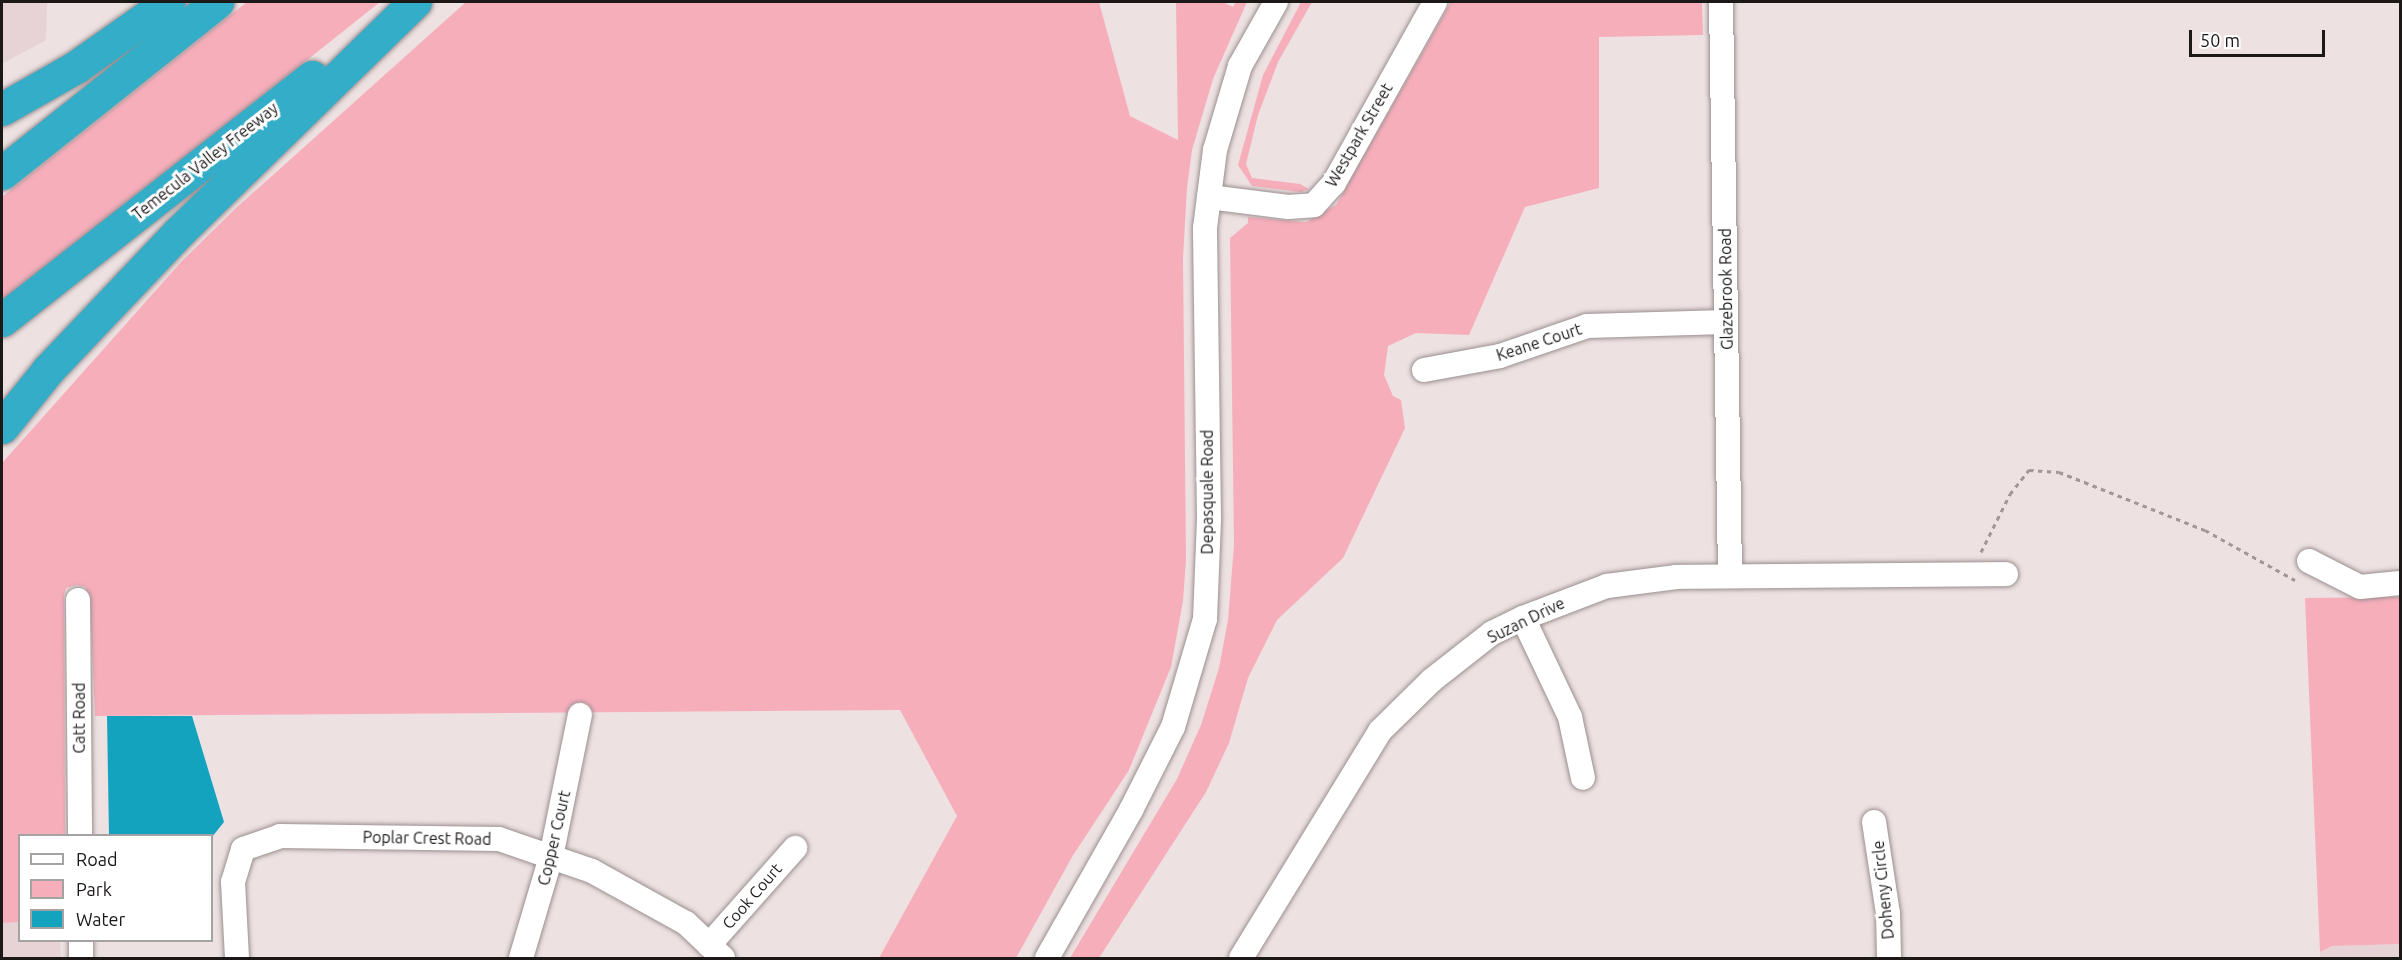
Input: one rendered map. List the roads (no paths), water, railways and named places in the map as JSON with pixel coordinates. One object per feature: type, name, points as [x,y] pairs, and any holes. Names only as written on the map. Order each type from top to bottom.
[{"type":"highway","points":[[2,109],[76,67],[168,2]]},
{"type":"highway","points":[[2,173],[217,2]]},
{"type":"highway","name":"Temecula Valley Freeway","points":[[2,320],[408,2]]},
{"type":"highway","points":[[2,427],[48,370],[178,233],[415,2]]},
{"type":"street","name":"Depasquale Road","points":[[1047,958],[1131,810],[1173,727],[1205,619],[1209,518],[1204,237],[1215,150],[1240,66],[1276,2]]},
{"type":"street","name":"Westpark Street","points":[[1209,197],[1288,207],[1314,205],[1334,183],[1436,2]]},
{"type":"street","name":"Glazebrook Road","points":[[1721,2],[1730,576]]},
{"type":"street","name":"Keane Court","points":[[1424,370],[1500,356],[1587,326],[1726,322]]},
{"type":"street","points":[[2302,571],[2360,587],[2400,583]]},
{"type":"street","name":"Suzan Drive","points":[[1247,956],[1380,731],[1432,680],[1492,633],[1523,618],[1607,586],[1676,577],[2006,574]]},
{"type":"street","name":"Catt Road","points":[[78,600],[80,834]]},
{"type":"street","points":[[1523,618],[1570,717],[1583,778]]},
{"type":"street","name":"Copper Court","points":[[521,958],[551,857],[579,715]]},
{"type":"street","name":"Doheny Circle","points":[[1874,822],[1888,913],[1889,958]]},
{"type":"street","name":"Poplar Crest Road","points":[[237,958],[233,882],[243,849],[280,836],[499,839],[592,870],[686,923],[716,952]]},
{"type":"street","name":"Cook Court","points":[[716,952],[795,848]]},
{"type":"street","points":[[81,942],[81,958]]},
{"type":"water","points":[[107,716],[192,716],[224,822],[213,836],[109,834]]}]
